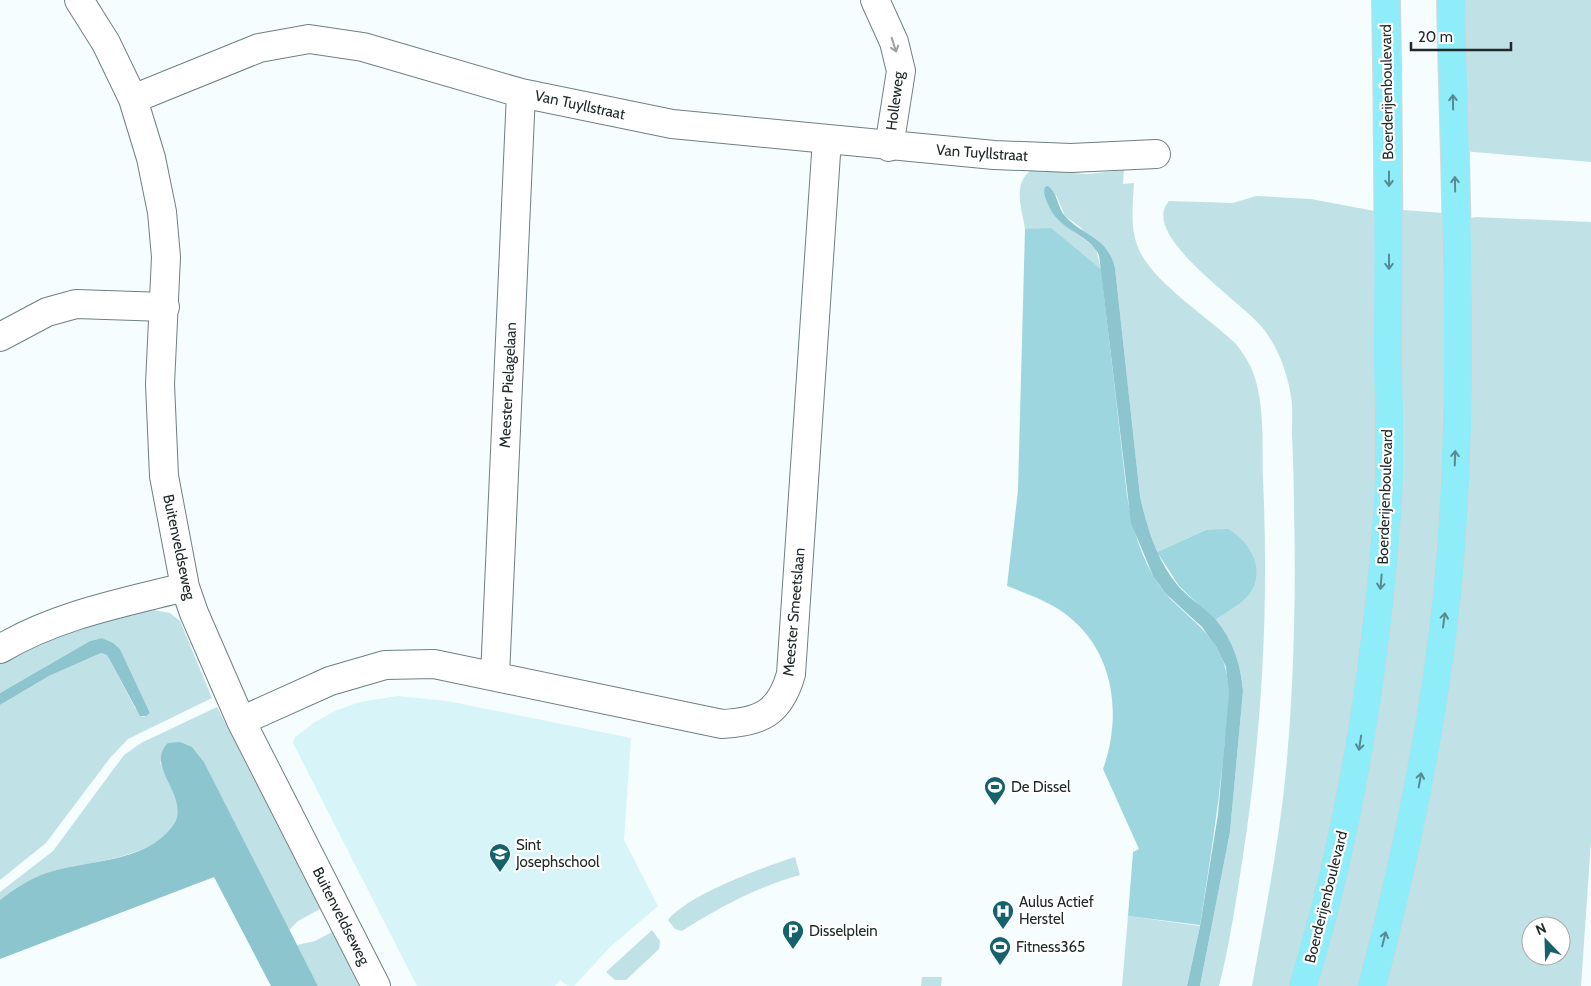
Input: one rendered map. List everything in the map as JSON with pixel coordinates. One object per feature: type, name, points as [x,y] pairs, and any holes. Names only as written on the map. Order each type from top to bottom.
[{"type":"main road","name":"Boerderijenboulevard","points":[[1303,986],[1335,867],[1355,775],[1370,683],[1380,597],[1388,496],[1389,213],[1386,0]]},
{"type":"main road","points":[[1372,986],[1396,892],[1417,795],[1446,604],[1454,509],[1457,410],[1456,218],[1451,0]]},
{"type":"street","points":[[79,0],[106,42],[133,99]]},
{"type":"street","name":"Holleweg","points":[[875,0],[894,42],[900,71],[888,147]]},
{"type":"street","name":"Van Tuyllstraat","points":[[133,99],[259,48],[309,39],[363,47],[521,93],[672,124],[888,147],[994,155],[1071,158],[1156,154]]},
{"type":"street","name":"Meester Pielagelaan","points":[[495,676],[521,93]]},
{"type":"street","name":"Buitenveldseweg","points":[[133,99],[151,158],[162,212],[166,257],[160,384],[164,476],[185,587],[194,613],[241,721],[376,986]]},
{"type":"street","name":"Meester Smeetslaan","points":[[241,721],[330,681],[385,665],[434,664],[722,724],[763,717],[783,697],[791,674],[827,139]]},
{"type":"street","points":[[0,337],[47,312],[76,304],[165,308]]},
{"type":"street","points":[[0,649],[46,625],[92,610],[185,587]]},
{"type":"shaded area","points":[[1459,0],[1591,0],[1591,162],[1463,151]]},
{"type":"shaded area","points":[[1031,170],[1087,174],[1124,170],[1123,184],[1134,183],[1133,230],[1137,245],[1144,258],[1166,285],[1235,343],[1250,366],[1258,387],[1262,427],[1265,527],[1264,622],[1259,716],[1250,809],[1232,922],[1219,986],[1200,986],[1230,832],[1243,691],[1240,672],[1234,654],[1215,620],[1245,599],[1206,530],[1157,552],[1147,525],[1140,496],[1115,268],[1080,227],[1065,216],[1056,195],[1048,205],[1065,225],[1096,249],[1101,269],[1051,229],[1025,229],[1020,190],[1025,176]]},
{"type":"shaded area","points":[[1048,186],[1054,192],[1065,216],[1101,243],[1111,257],[1115,268],[1140,496],[1154,544],[1171,577],[1179,587],[1212,616],[1222,628],[1235,654],[1240,672],[1243,691],[1230,832],[1200,986],[1187,986],[1200,926],[1218,814],[1229,694],[1226,667],[1217,648],[1202,627],[1165,593],[1153,576],[1131,523],[1099,255],[1088,242],[1058,220],[1052,212],[1044,195],[1045,187]]},
{"type":"shaded area","points":[[1256,196],[1311,199],[1380,212],[1378,523],[1344,783],[1293,986],[1252,986],[1280,824],[1291,705],[1295,575],[1291,396],[1282,362],[1265,331],[1255,319],[1181,251],[1168,232],[1163,216],[1169,201],[1233,203]]},
{"type":"shaded area","points":[[1403,210],[1444,213],[1448,217],[1444,508],[1425,698],[1362,986],[1312,986],[1363,777],[1398,214],[1402,213]]},
{"type":"shaded area","points":[[1476,217],[1591,222],[1591,841],[1581,986],[1380,986],[1425,797],[1465,219]]},
{"type":"shaded area","points":[[1051,228],[1101,269],[1127,495],[1132,520],[1145,559],[1150,571],[1165,593],[1212,640],[1222,659],[1227,677],[1229,702],[1222,774],[1200,925],[1128,916],[1133,852],[1139,849],[1103,769],[1109,749],[1113,707],[1105,667],[1096,648],[1084,631],[1068,616],[1047,602],[1007,586],[1018,490],[1025,229]]},
{"type":"shaded area","points":[[1228,529],[1237,535],[1251,551],[1257,571],[1256,581],[1252,591],[1244,600],[1215,620],[1179,586],[1157,552],[1206,530]]},
{"type":"shaded area","points":[[154,610],[170,613],[180,621],[212,698],[128,739],[110,758],[46,843],[0,880],[0,705],[49,676],[101,653],[107,655],[135,708],[143,717],[150,713],[120,649],[102,638],[90,641],[0,693],[0,662],[51,637],[129,614]]},
{"type":"shaded area","points":[[102,638],[120,649],[150,713],[146,716],[140,716],[107,655],[101,653],[49,676],[0,705],[0,693],[90,641]]},
{"type":"shaded area","name":"Sint Josephschool","points":[[398,696],[447,701],[631,738],[624,840],[658,906],[611,946],[574,986],[568,986],[560,980],[555,986],[417,986],[293,743],[295,737],[315,722],[337,710],[360,702]]},
{"type":"shaded area","points":[[217,707],[320,909],[298,921],[289,930],[204,762],[160,762],[174,789],[178,805],[175,823],[164,837],[147,847],[127,855],[46,873],[22,885],[0,900],[0,892],[53,851],[124,755],[141,743]]},
{"type":"shaded area","points":[[180,742],[192,747],[204,762],[318,986],[271,986],[214,877],[0,959],[0,900],[5,896],[28,881],[46,873],[114,859],[147,848],[172,827],[177,816],[177,805],[161,762],[162,752],[168,743]]},
{"type":"shaded area","points":[[795,857],[800,875],[769,885],[739,899],[682,931],[675,929],[668,920],[691,901],[708,892],[746,875]]},
{"type":"shaded area","points":[[1128,916],[1200,926],[1187,986],[1122,986]]},
{"type":"shaded area","points":[[652,930],[660,941],[659,949],[626,980],[615,980],[606,972]]},
{"type":"shaded area","points":[[332,932],[359,986],[318,986],[297,945],[315,941]]},
{"type":"shaded area","points":[[922,977],[942,977],[941,986],[921,986]]},
{"type":"place","name":"De Dissel","points":[[995,806]]},
{"type":"place","name":"Sint Josephschool","points":[[500,873]]},
{"type":"place","name":"Aulus Actief Herstel","points":[[1003,930]]},
{"type":"place","name":"Disselplein","points":[[793,950]]},
{"type":"place","name":"Fitness365","points":[[1000,966]]}]
